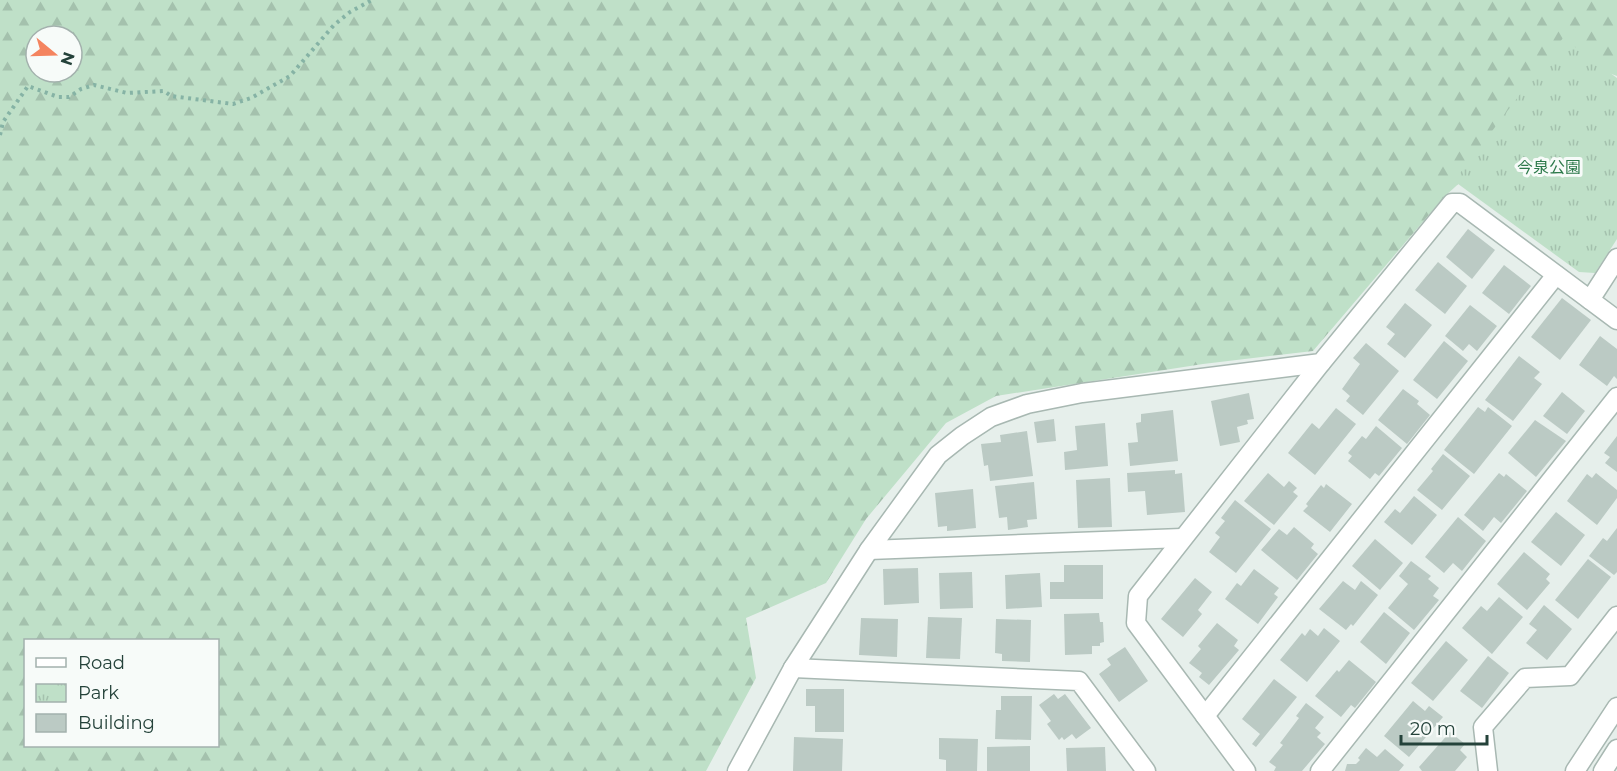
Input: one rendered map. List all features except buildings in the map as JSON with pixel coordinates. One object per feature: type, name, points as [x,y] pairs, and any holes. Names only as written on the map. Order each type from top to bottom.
[{"type":"street","points":[[1246,771],[1136,623],[1138,596],[1321,363],[1452,203],[1460,203],[1617,320]]},
{"type":"street","points":[[1590,300],[1617,258]]},
{"type":"street","points":[[1205,716],[1556,275]]},
{"type":"street","points":[[737,771],[793,668],[869,550],[938,455],[962,436],[991,417],[1027,404],[1082,393],[1321,363]]},
{"type":"street","points":[[1320,771],[1617,397]]},
{"type":"street","points":[[869,550],[1182,538]]},
{"type":"street","points":[[1488,771],[1483,727],[1525,678],[1570,676],[1617,616]]},
{"type":"street","points":[[793,668],[1079,681],[1146,771]]},
{"type":"street","points":[[1575,771],[1617,707]]},
{"type":"street","points":[[1603,771],[1617,749]]},
{"type":"path","points":[[0,135],[3,122],[28,86],[58,96],[69,97],[81,88],[94,85],[127,93],[164,91],[171,96],[233,104],[251,98],[290,76],[334,25],[350,12],[372,0]]},
{"type":"green space","points":[[0,0],[1617,0],[1617,76],[1573,60],[1498,148],[1444,197],[1313,351],[1203,364],[996,396],[946,423],[866,519],[826,583],[746,618],[756,678],[706,771],[0,771]]},
{"type":"green space","name":"今泉公園","points":[[1563,38],[1617,78],[1617,239],[1595,273],[1579,272],[1454,181]]}]
